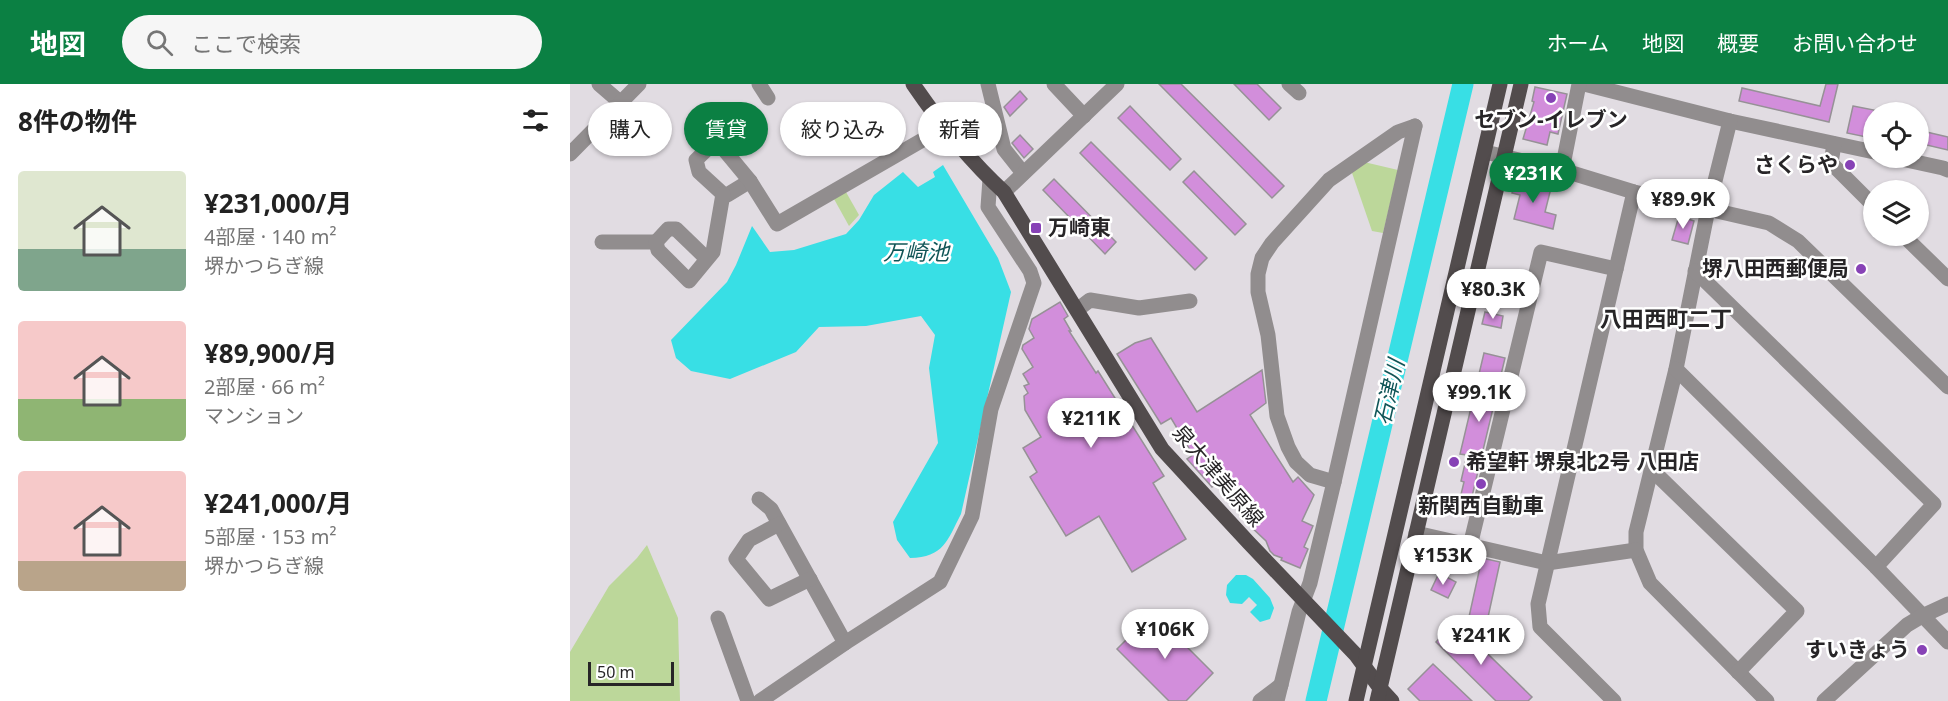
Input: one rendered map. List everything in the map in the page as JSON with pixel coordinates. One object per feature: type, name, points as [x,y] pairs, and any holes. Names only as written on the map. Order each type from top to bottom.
[{"type":"main road","name":"泉大津美原線","points":[[913,84],[926,102]]},
{"type":"main road","points":[[1356,701],[1500,84]]},
{"type":"main road","points":[[1378,695],[1521,84]]},
{"type":"main road","name":"泉大津美原線","points":[[970,156],[1004,192],[1162,449],[1354,653],[1364,666],[1378,695],[1392,701]]},
{"type":"street","points":[[599,84],[620,102]]},
{"type":"street","points":[[622,102],[639,84]]},
{"type":"street","points":[[759,84],[768,98]]},
{"type":"street","points":[[988,84],[1004,149],[1023,173]]},
{"type":"street","points":[[1054,84],[1084,116]]},
{"type":"street","points":[[1004,192],[1117,84]]},
{"type":"street","points":[[1562,170],[1578,84]]},
{"type":"street","points":[[1584,84],[1731,121],[1863,151]]},
{"type":"street","points":[[1731,121],[1708,209],[1676,369],[1636,532],[1636,550],[1650,583],[1767,701]]},
{"type":"street","points":[[1277,701],[1307,605],[1310,583],[1335,482],[1415,126],[1398,132],[1329,180],[1272,243],[1262,258],[1258,274],[1258,292],[1268,335],[1277,416],[1288,447],[1296,462],[1310,475],[1335,482]]},
{"type":"street","points":[[573,146],[588,133]]},
{"type":"street","points":[[729,156],[750,181],[777,224],[918,143]]},
{"type":"street","points":[[1834,144],[1831,164],[1863,195]]},
{"type":"street","points":[[1485,152],[1562,170],[1634,192],[1769,223],[1798,241],[1948,387]]},
{"type":"street","points":[[700,156],[696,160],[699,172],[723,194],[727,195],[750,181]]},
{"type":"street","points":[[1929,165],[1948,170]]},
{"type":"street","points":[[760,701],[940,582],[972,516],[991,409],[1034,283],[1030,271],[988,207],[990,179]]},
{"type":"street","points":[[1614,701],[1540,627],[1538,604],[1634,192]]},
{"type":"street","points":[[656,242],[658,250],[689,281],[712,252],[723,194]]},
{"type":"street","points":[[602,242],[656,242],[668,229],[676,229],[707,259]]},
{"type":"street","points":[[1914,246],[1948,279]]},
{"type":"street","points":[[1470,546],[1541,252],[1616,269]]},
{"type":"street","points":[[1695,271],[1934,504]]},
{"type":"street","points":[[1077,310],[1090,300],[1139,308],[1190,301]]},
{"type":"street","points":[[1676,369],[1876,567],[1948,642]]},
{"type":"street","points":[[1651,469],[1797,611],[1738,672]]},
{"type":"street","points":[[1876,567],[1934,504],[1942,501],[1948,495]]},
{"type":"street","points":[[759,499],[771,509],[845,643]]},
{"type":"street","points":[[779,524],[749,540],[736,559],[769,599],[810,579]]},
{"type":"street","points":[[1416,533],[1546,563],[1636,550]]},
{"type":"street","points":[[1824,701],[1907,625],[1948,604]]},
{"type":"street","points":[[718,618],[748,701]]},
{"type":"street","points":[[1260,701],[1281,685]]},
{"type":"green space","points":[[1364,162],[1398,170],[1383,233],[1372,231],[1351,170]]},
{"type":"green space","points":[[846,192],[859,215],[849,226],[834,199]]},
{"type":"green space","points":[[647,545],[678,618],[680,701],[570,701],[570,652],[609,586]]},
{"type":"water","name":"万崎池","points":[[943,165],[998,258],[1011,292],[961,514],[943,546],[930,554],[910,558],[897,540],[893,522],[938,443],[929,368],[935,335],[921,316],[866,326],[819,327],[796,352],[730,379],[691,371],[676,358],[671,340],[727,282],[752,226],[770,252],[794,250],[846,234],[859,220],[874,195],[903,172],[918,187],[935,177],[933,172]]},
{"type":"water","points":[[1236,575],[1246,575],[1253,579],[1270,598],[1274,608],[1270,619],[1260,622],[1250,612],[1257,605],[1249,597],[1242,604],[1230,603],[1226,595],[1227,585]]},
{"type":"building","points":[[1159,84],[1181,84],[1284,186],[1272,198]]},
{"type":"building","points":[[1234,84],[1257,84],[1281,108],[1269,120]]},
{"type":"building","points":[[1826,84],[1838,84],[1829,122],[1739,101],[1742,88],[1820,106]]},
{"type":"building","points":[[1535,87],[1567,94],[1558,134],[1550,132],[1547,145],[1523,139],[1534,102],[1532,101]]},
{"type":"building","points":[[1020,91],[1027,99],[1010,116],[1004,107]]},
{"type":"building","points":[[1130,106],[1181,159],[1170,170],[1118,118]]},
{"type":"building","points":[[1853,106],[1863,108],[1863,136],[1847,133]]},
{"type":"building","points":[[1929,133],[1948,137],[1948,150],[1929,146]]},
{"type":"building","points":[[1020,135],[1033,149],[1024,158],[1012,143]]},
{"type":"building","points":[[1091,142],[1207,258],[1195,270],[1080,153]]},
{"type":"building","points":[[1194,171],[1246,224],[1235,235],[1183,182]]},
{"type":"building","points":[[1054,179],[1116,242],[1105,254],[1043,190]]},
{"type":"building","points":[[1516,179],[1551,188],[1545,212],[1556,215],[1553,229],[1514,219],[1520,195],[1512,193]]},
{"type":"building","points":[[1679,216],[1694,221],[1688,244],[1672,240]]},
{"type":"building","points":[[1500,271],[1523,277],[1517,302],[1494,296]]},
{"type":"building","points":[[1060,302],[1068,316],[1064,319],[1071,331],[1069,331],[1096,373],[1098,371],[1164,476],[1153,483],[1186,539],[1132,572],[1099,516],[1066,536],[1030,477],[1037,472],[1023,448],[1041,437],[1025,410],[1024,396],[1028,393],[1024,386],[1029,384],[1023,374],[1033,367],[1022,349],[1023,345],[1034,338],[1029,329],[1032,319]]},
{"type":"building","points":[[1485,312],[1503,316],[1501,328],[1482,324]]},
{"type":"building","points":[[1151,338],[1197,412],[1262,370],[1266,403],[1250,415],[1293,482],[1298,477],[1314,495],[1302,521],[1313,526],[1304,547],[1308,549],[1300,568],[1274,555],[1266,541],[1246,522],[1255,516],[1229,476],[1212,487],[1187,459],[1193,455],[1171,418],[1161,424],[1117,354],[1135,343]]},
{"type":"building","points":[[1484,353],[1505,358],[1469,509],[1458,507],[1467,455],[1460,454]]},
{"type":"building","points":[[1482,558],[1500,562],[1485,631],[1467,626]]},
{"type":"building","points":[[1439,573],[1456,582],[1448,598],[1431,590]]},
{"type":"building","points":[[1153,613],[1213,673],[1186,701],[1169,701],[1117,649]]},
{"type":"building","points":[[1455,622],[1532,697],[1528,701],[1496,701],[1436,642]]},
{"type":"building","points":[[1433,664],[1472,701],[1420,701],[1408,689]]},
{"type":"waterway","name":"石津川","points":[[1316,701],[1463,84]]},
{"type":"place","name":"セブン-イレブン","points":[[1551,98]]},
{"type":"place","name":"さくらや","points":[[1850,165]]},
{"type":"place","name":"万崎東","points":[[1036,228]]},
{"type":"place","name":"堺八田西郵便局","points":[[1861,269]]},
{"type":"place","name":"希望軒 堺泉北2号 八田店","points":[[1454,462]]},
{"type":"place","name":"新関西自動車","points":[[1481,484]]},
{"type":"place","name":"すいきょう","points":[[1922,650]]},
{"type":"district","name":"八田西町二丁","points":[[1666,319]]}]
